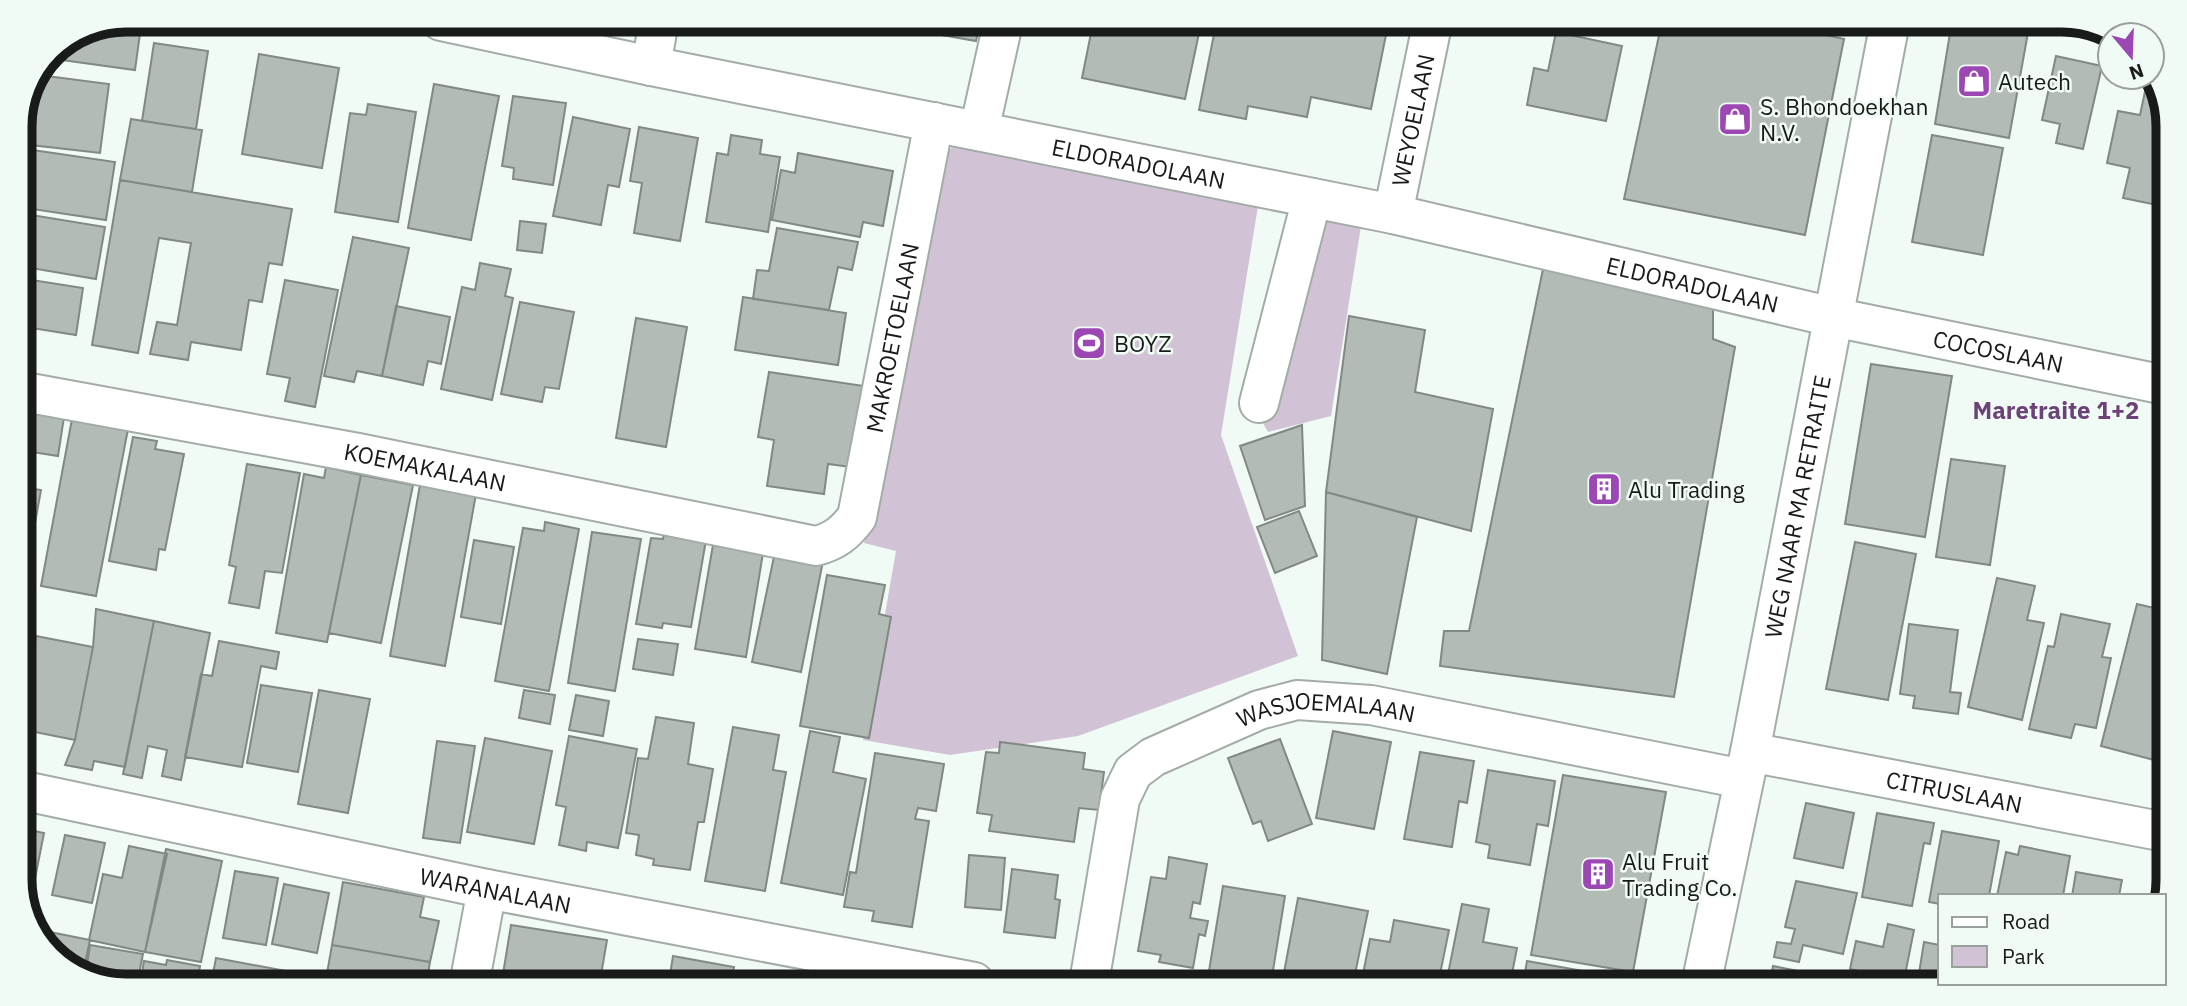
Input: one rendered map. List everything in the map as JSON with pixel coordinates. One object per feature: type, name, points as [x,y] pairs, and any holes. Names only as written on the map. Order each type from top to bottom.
[{"type":"street","name":"ELDORADOLAAN","points":[[492,32],[1393,214],[1833,317]]},
{"type":"street","points":[[651,66],[657,32]]},
{"type":"street","points":[[979,131],[1001,32]]},
{"type":"street","name":"WEYOELAAN","points":[[1393,214],[1432,32]]},
{"type":"street","name":"WEG NAAR MA RETRAITE","points":[[1703,974],[1747,765],[1888,32]]},
{"type":"street","name":"MAKROETOELAAN","points":[[830,542],[844,534],[857,517],[934,122]]},
{"type":"street","points":[[1259,403],[1312,198]]},
{"type":"street","name":"COCOSLAAN","points":[[1833,317],[2155,383]]},
{"type":"street","name":"KOEMAKALAAN","points":[[32,393],[358,453],[816,545],[830,542]]},
{"type":"street","name":"WASJOEMALAAN","points":[[1090,974],[1120,799],[1133,772],[1168,748],[1280,703],[1323,699],[1371,705],[1747,765]]},
{"type":"street","name":"CITRUSLAAN","points":[[1747,765],[2156,830]]},
{"type":"street","name":"WARANALAAN","points":[[32,793],[487,889],[932,974]]},
{"type":"street","points":[[471,974],[487,889]]},
{"type":"green space","points":[[970,143],[1258,206],[1221,435],[1298,656],[1078,736],[950,755],[863,740],[896,551],[864,543],[897,390],[940,162],[952,147]]},
{"type":"green space","points":[[1310,216],[1361,226],[1331,416],[1268,432],[1259,416],[1285,387],[1283,310]]},
{"type":"building","points":[[140,32],[135,70],[59,60],[79,44],[95,37],[107,33]]},
{"type":"building","points":[[924,32],[978,32],[976,41]]},
{"type":"building","points":[[1091,32],[1199,32],[1185,99],[1082,78]]},
{"type":"building","points":[[1214,32],[1387,32],[1371,109],[1311,97],[1307,117],[1248,106],[1246,119],[1199,110]]},
{"type":"building","points":[[1556,32],[1622,46],[1606,121],[1527,105],[1534,68],[1548,71]]},
{"type":"building","name":"S. Bhondoekhan N.V.","points":[[1660,32],[1812,32],[1844,39],[1805,235],[1624,199]]},
{"type":"building","points":[[1950,32],[2028,32],[2009,138],[1935,124]]},
{"type":"building","points":[[154,43],[208,51],[196,129],[142,121]]},
{"type":"building","points":[[259,54],[339,68],[322,168],[242,154]]},
{"type":"building","points":[[2056,56],[2096,65],[2096,91],[2083,149],[2056,143],[2060,124],[2042,120]]},
{"type":"building","points":[[46,76],[109,84],[100,153],[32,145],[35,101]]},
{"type":"building","points":[[434,84],[499,96],[471,240],[408,228]]},
{"type":"building","points":[[2145,91],[2149,91],[2155,120],[2155,205],[2123,198],[2130,168],[2107,163],[2118,111],[2140,115]]},
{"type":"building","points":[[513,96],[566,103],[553,185],[513,179],[514,168],[502,166]]},
{"type":"building","points":[[368,104],[416,112],[398,222],[335,212],[350,113],[366,115]]},
{"type":"building","points":[[573,117],[630,129],[619,187],[608,185],[601,225],[553,216]]},
{"type":"building","points":[[131,119],[202,130],[192,192],[120,180]]},
{"type":"building","points":[[639,127],[698,138],[680,241],[634,233],[642,183],[630,181]]},
{"type":"building","points":[[731,135],[762,140],[760,154],[780,157],[768,232],[706,222],[717,153],[728,155]]},
{"type":"building","points":[[1932,135],[2003,148],[1983,255],[1912,242]]},
{"type":"building","points":[[32,150],[115,162],[106,220],[32,209]]},
{"type":"building","points":[[798,153],[893,171],[883,226],[863,222],[860,237],[772,220],[781,170],[795,173]]},
{"type":"building","points":[[120,180],[292,209],[282,265],[269,263],[262,302],[249,300],[241,350],[191,342],[188,360],[150,354],[157,322],[177,325],[191,243],[159,238],[138,353],[92,345]]},
{"type":"building","points":[[32,215],[105,227],[96,279],[32,268]]},
{"type":"building","points":[[520,221],[546,224],[542,253],[517,250]]},
{"type":"building","points":[[777,228],[858,242],[852,270],[838,267],[829,310],[753,299],[757,270],[769,271]]},
{"type":"building","points":[[353,237],[409,248],[382,376],[357,371],[354,382],[324,376]]},
{"type":"building","points":[[480,263],[511,269],[505,296],[513,298],[492,400],[441,389],[462,287],[475,290]]},
{"type":"building","name":"Alu Trading","points":[[1543,269],[1713,302],[1713,339],[1735,347],[1674,697],[1440,666],[1444,631],[1469,631]]},
{"type":"building","points":[[32,280],[83,288],[76,335],[32,328]]},
{"type":"building","points":[[285,280],[338,290],[315,407],[285,401],[290,378],[267,374]]},
{"type":"building","points":[[743,297],[846,313],[838,365],[735,350]]},
{"type":"building","points":[[520,302],[574,312],[559,389],[545,387],[542,402],[501,394]]},
{"type":"building","points":[[396,306],[450,317],[441,364],[428,361],[423,385],[382,376]]},
{"type":"building","points":[[1349,316],[1425,330],[1415,392],[1493,409],[1471,531],[1326,492]]},
{"type":"building","points":[[636,318],[687,327],[666,447],[616,438]]},
{"type":"building","points":[[1871,364],[1952,376],[1925,537],[1845,524]]},
{"type":"building","points":[[769,372],[864,386],[850,467],[828,464],[824,494],[767,486],[774,440],[758,437]]},
{"type":"building","points":[[32,399],[66,404],[58,456],[32,452]]},
{"type":"building","points":[[72,419],[128,429],[96,596],[41,586]]},
{"type":"building","points":[[1302,425],[1305,506],[1265,520],[1240,446]]},
{"type":"building","points":[[133,437],[157,441],[155,449],[184,454],[165,550],[159,549],[156,570],[109,561]]},
{"type":"building","points":[[1951,459],[2005,466],[1990,565],[1936,557]]},
{"type":"building","points":[[247,464],[300,473],[282,573],[265,571],[259,608],[229,603],[236,567],[229,565]]},
{"type":"building","points":[[326,467],[361,475],[327,642],[276,633],[304,474],[324,478]]},
{"type":"building","points":[[361,475],[413,485],[381,643],[329,633]]},
{"type":"building","points":[[420,485],[476,494],[445,666],[390,656]]},
{"type":"building","points":[[32,489],[41,490],[35,523],[32,522]]},
{"type":"building","points":[[1326,492],[1417,517],[1387,674],[1322,660]]},
{"type":"building","points":[[1299,511],[1317,556],[1275,573],[1257,527]]},
{"type":"building","points":[[545,522],[579,529],[549,691],[495,681],[523,528],[544,531]]},
{"type":"building","points":[[592,532],[641,539],[615,691],[568,683]]},
{"type":"building","points":[[664,533],[706,540],[691,627],[663,623],[662,628],[636,624],[651,538],[663,539]]},
{"type":"building","points":[[474,540],[514,547],[501,624],[461,617]]},
{"type":"building","points":[[1855,542],[1916,554],[1888,700],[1826,689]]},
{"type":"building","points":[[713,545],[763,553],[746,657],[695,649]]},
{"type":"building","points":[[776,547],[824,556],[801,672],[752,662]]},
{"type":"building","points":[[827,575],[885,585],[879,614],[891,617],[869,738],[800,726]]},
{"type":"building","points":[[1997,578],[2035,586],[2027,620],[2044,623],[2022,720],[1968,707]]},
{"type":"building","points":[[2137,604],[2156,608],[2154,760],[2101,746]]},
{"type":"building","points":[[96,609],[154,621],[125,767],[94,761],[92,770],[65,765],[75,740],[93,647]]},
{"type":"building","points":[[2061,614],[2110,624],[2102,657],[2111,658],[2096,728],[2075,724],[2071,738],[2029,729],[2048,646],[2054,647]]},
{"type":"building","points":[[154,621],[210,633],[181,780],[162,776],[167,750],[148,746],[142,778],[123,774]]},
{"type":"building","points":[[1909,624],[1958,630],[1950,692],[1961,693],[1958,714],[1913,708],[1915,696],[1900,694]]},
{"type":"building","points":[[36,636],[93,647],[75,740],[32,731],[32,659]]},
{"type":"building","points":[[638,639],[678,644],[673,675],[633,669]]},
{"type":"building","points":[[219,641],[279,652],[276,669],[261,666],[242,767],[185,757],[201,674],[212,676]]},
{"type":"building","points":[[261,685],[312,693],[298,772],[247,763]]},
{"type":"building","points":[[319,690],[370,699],[348,813],[298,804]]},
{"type":"building","points":[[524,690],[555,695],[550,724],[519,718]]},
{"type":"building","points":[[576,695],[609,701],[603,736],[569,730]]},
{"type":"building","points":[[656,717],[694,723],[688,764],[713,769],[704,822],[698,822],[690,870],[653,865],[654,859],[636,855],[639,835],[626,833],[638,758],[648,759]]},
{"type":"building","points":[[733,727],[779,735],[773,770],[786,772],[765,891],[705,881]]},
{"type":"building","points":[[810,731],[840,737],[833,772],[866,779],[843,895],[781,883]]},
{"type":"building","points":[[1333,731],[1391,742],[1374,829],[1316,818]]},
{"type":"building","points":[[569,736],[637,749],[618,848],[587,842],[586,851],[559,845],[566,807],[556,805]]},
{"type":"building","points":[[485,738],[552,751],[534,844],[467,832]]},
{"type":"building","points":[[1280,739],[1312,824],[1268,841],[1261,821],[1253,824],[1228,758]]},
{"type":"building","points":[[437,741],[475,746],[460,843],[423,838]]},
{"type":"building","points":[[1000,742],[1085,753],[1083,769],[1104,772],[1099,810],[1079,808],[1074,842],[989,831],[992,815],[977,813],[986,752],[999,753]]},
{"type":"building","points":[[1420,752],[1474,761],[1467,803],[1459,801],[1452,847],[1404,839]]},
{"type":"building","points":[[875,753],[944,764],[936,811],[918,808],[915,819],[929,821],[912,927],[872,921],[874,911],[844,907],[850,872],[856,873]]},
{"type":"building","points":[[1488,770],[1555,781],[1548,826],[1537,824],[1530,865],[1488,858],[1490,845],[1476,842]]},
{"type":"building","name":"Alu Fruit Trading Co.","points":[[1563,775],[1666,792],[1633,972],[1531,955]]},
{"type":"building","points":[[1806,803],[1854,813],[1843,868],[1794,858]]},
{"type":"building","points":[[1877,813],[1934,823],[1930,844],[1924,843],[1912,906],[1862,897]]},
{"type":"building","points":[[32,830],[44,833],[33,890]]},
{"type":"building","points":[[1942,831],[1999,841],[1989,894],[1938,894],[1938,904],[1929,902]]},
{"type":"building","points":[[65,835],[105,843],[92,903],[52,895]]},
{"type":"building","points":[[129,846],[167,854],[145,952],[89,940],[103,874],[122,878]]},
{"type":"building","points":[[2020,846],[2070,856],[2063,894],[1997,894],[2006,852],[2018,855]]},
{"type":"building","points":[[166,849],[222,861],[201,962],[145,952]]},
{"type":"building","points":[[969,855],[1005,858],[1001,910],[965,907]]},
{"type":"building","points":[[1169,857],[1207,864],[1200,904],[1193,902],[1190,918],[1208,921],[1205,936],[1199,934],[1193,968],[1159,962],[1161,955],[1138,951],[1151,877],[1166,879]]},
{"type":"building","points":[[1012,869],[1058,875],[1055,899],[1060,900],[1055,938],[1004,932]]},
{"type":"building","points":[[235,871],[278,878],[266,945],[223,938]]},
{"type":"building","points":[[2076,872],[2122,880],[2119,894],[2072,894]]},
{"type":"building","points":[[1796,881],[1857,893],[1843,954],[1803,945],[1799,962],[1774,957],[1777,942],[1791,944],[1795,929],[1785,927]]},
{"type":"building","points":[[343,882],[424,897],[420,917],[439,921],[430,962],[332,945]]},
{"type":"building","points":[[284,884],[329,893],[317,953],[272,944]]},
{"type":"building","points":[[1223,886],[1285,896],[1272,974],[1208,974]]},
{"type":"building","points":[[1298,898],[1368,911],[1355,974],[1284,974]]},
{"type":"building","points":[[1462,904],[1489,909],[1483,942],[1517,948],[1512,974],[1448,974]]},
{"type":"building","points":[[1394,920],[1449,930],[1440,974],[1363,974],[1370,939],[1390,942]]},
{"type":"building","points":[[1888,924],[1914,930],[1905,974],[1875,974],[1850,969],[1856,941],[1883,947]]},
{"type":"building","points":[[511,925],[607,940],[601,974],[503,974]]},
{"type":"building","points":[[47,931],[90,940],[85,965],[68,955]]},
{"type":"building","points":[[1924,942],[1938,945],[1938,974],[1919,974]]},
{"type":"building","points":[[90,945],[143,954],[139,974],[107,973],[87,966]]},
{"type":"building","points":[[332,945],[430,962],[428,974],[327,974]]},
{"type":"building","points":[[673,956],[734,967],[733,974],[670,974]]},
{"type":"building","points":[[216,958],[302,974],[213,974]]},
{"type":"building","points":[[167,960],[200,966],[199,974],[142,974],[144,961],[166,965]]},
{"type":"building","points":[[1527,961],[1600,974],[1525,974]]},
{"type":"building","points":[[1773,966],[1814,974],[1771,974]]},
{"type":"place","name":"Autech","points":[[1974,81]]},
{"type":"place","name":"S. Bhondoekhan N.V.","points":[[1735,119]]},
{"type":"place","name":"BOYZ","points":[[1089,343]]},
{"type":"place","name":"Alu Trading","points":[[1604,489]]},
{"type":"place","name":"Alu Fruit Trading Co.","points":[[1598,874]]},
{"type":"district","name":"Maretraite 1+2","points":[[2056,410]]}]
